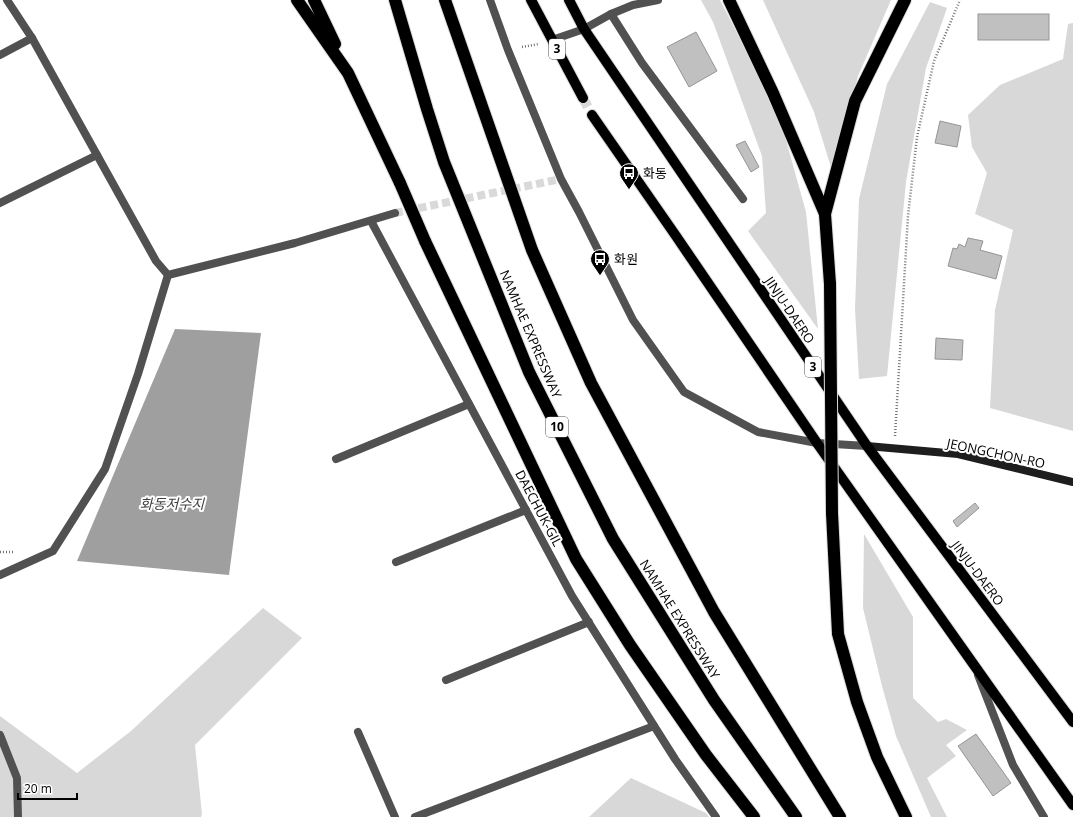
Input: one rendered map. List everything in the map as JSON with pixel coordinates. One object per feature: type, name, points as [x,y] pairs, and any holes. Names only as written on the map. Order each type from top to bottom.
[{"type":"highway","points":[[296,0],[348,73]]},
{"type":"highway","points":[[314,0],[400,183],[424,241],[576,559],[630,645],[706,755],[754,817]]},
{"type":"highway","name":"NAMHAE EXPRESSWAY","points":[[395,0],[426,109],[444,162],[530,372],[613,539],[714,700],[796,817]]},
{"type":"highway","points":[[445,0],[532,250],[591,383],[714,612],[840,817]]},
{"type":"highway","points":[[729,0],[750,43],[826,214]]},
{"type":"highway","points":[[905,0],[855,101],[826,214],[830,284],[832,514],[838,634],[857,702],[877,757],[906,817]]},
{"type":"main road","name":"3","points":[[531,0],[583,98]]},
{"type":"main road","name":"JINJU-DAERO","points":[[569,0],[584,29],[867,446],[1073,722]]},
{"type":"main road","points":[[592,115],[817,443],[1073,805]]},
{"type":"main road","name":"JEONGCHON-RO","points":[[867,446],[894,450],[958,454],[1073,482]]},
{"type":"street","points":[[7,0],[32,38],[156,261],[168,275]]},
{"type":"street","points":[[490,0],[508,50],[561,179],[633,320],[684,392],[758,432],[817,443],[867,446]]},
{"type":"street","points":[[552,40],[584,29],[611,14],[632,5],[658,0]]},
{"type":"street","points":[[611,14],[642,63],[743,199]]},
{"type":"street","points":[[0,55],[32,38]]},
{"type":"street","points":[[0,203],[97,155]]},
{"type":"street","points":[[168,275],[295,243],[395,213]]},
{"type":"street","name":"DAECHUK-GIL","points":[[371,221],[572,596],[675,760],[716,817]]},
{"type":"street","points":[[0,575],[53,551],[105,469],[138,374],[168,275]]},
{"type":"street","points":[[336,459],[469,404]]},
{"type":"street","points":[[396,562],[526,510]]},
{"type":"street","points":[[446,680],[588,622]]},
{"type":"street","points":[[973,663],[1013,765],[1044,817]]},
{"type":"street","points":[[415,817],[654,726]]},
{"type":"street","points":[[358,732],[395,817]]},
{"type":"street","points":[[0,735],[17,778],[18,817]]},
{"type":"path","points":[[894,450],[908,216],[917,137],[934,61],[960,0]]},
{"type":"path","points":[[508,50],[552,40]]},
{"type":"shaded area","points":[[701,0],[720,0],[779,115],[806,212],[818,329],[748,231],[766,213],[762,156],[713,22]]},
{"type":"shaded area","points":[[763,0],[891,0],[858,76],[833,174],[814,112]]},
{"type":"shaded area","points":[[930,2],[947,8],[926,68],[906,182],[887,376],[859,379],[855,309],[859,199],[887,84]]},
{"type":"shaded area","points":[[1073,23],[1073,431],[990,408],[995,310],[1013,230],[975,214],[987,173],[972,147],[968,115],[1000,85],[1063,59],[1068,24]]},
{"type":"shaded area","points":[[864,534],[913,617],[913,698],[938,722],[946,719],[967,730],[946,745],[956,756],[927,778],[947,817],[931,817],[896,736],[863,608]]},
{"type":"shaded area","points":[[263,608],[302,638],[195,745],[202,814],[201,817],[0,817],[0,716],[77,773],[131,731]]},
{"type":"shaded area","points":[[631,778],[706,813],[709,817],[589,817]]},
{"type":"water","name":"화동저수지","points":[[175,329],[261,333],[229,575],[77,561]]},
{"type":"building","points":[[978,14],[1049,14],[1049,40],[978,40]]},
{"type":"building","points":[[696,32],[717,71],[689,87],[667,47]]},
{"type":"building","points":[[940,121],[961,126],[957,147],[935,143]]},
{"type":"building","points":[[745,141],[759,167],[751,172],[736,145]]},
{"type":"building","points":[[968,238],[983,241],[980,250],[1002,256],[996,279],[948,266],[953,248],[957,249],[959,244],[965,247]]},
{"type":"building","points":[[936,338],[963,340],[962,360],[935,359]]},
{"type":"building","points":[[975,503],[979,508],[957,527],[953,521]]},
{"type":"building","points":[[976,734],[1011,783],[993,796],[958,746]]},
{"type":"tunnel","points":[[583,98],[592,115]]},
{"type":"tunnel","points":[[395,213],[561,179]]},
{"type":"place","name":"화동","points":[[629,190]]},
{"type":"place","name":"화원","points":[[600,276]]}]
